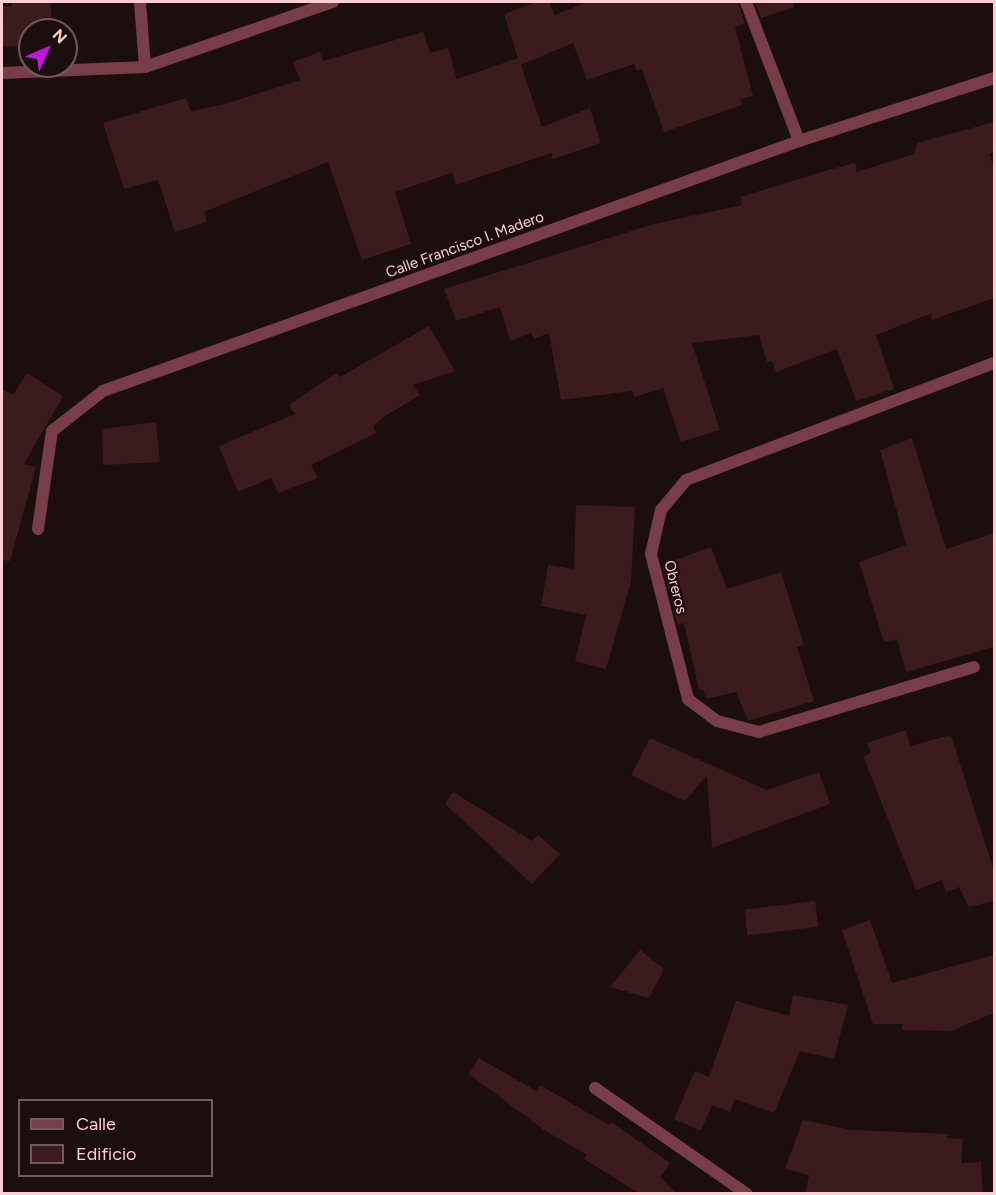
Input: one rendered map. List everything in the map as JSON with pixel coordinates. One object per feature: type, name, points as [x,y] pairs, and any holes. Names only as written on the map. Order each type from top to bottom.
[{"type":"street","points":[[140,2],[145,67]]},
{"type":"street","points":[[2,73],[145,67],[333,2]]},
{"type":"street","points":[[746,2],[799,141]]},
{"type":"street","name":"Calle Francisco I. Madero","points":[[38,529],[52,431],[103,391],[799,141],[994,78]]},
{"type":"street","name":"Obreros","points":[[974,667],[759,732],[717,721],[688,699],[651,554],[661,510],[686,480],[994,363]]},
{"type":"street","points":[[595,1088],[747,1194]]},
{"type":"building","points":[[12,2],[51,2],[51,18],[18,18],[18,46],[2,46],[2,6],[12,6]]},
{"type":"building","points":[[535,2],[549,2],[555,15],[586,2],[738,2],[745,23],[735,27],[753,96],[740,99],[742,105],[664,132],[642,69],[637,71],[634,64],[587,80],[573,43],[521,65],[542,127],[590,108],[601,143],[553,159],[551,153],[456,185],[452,173],[395,192],[411,244],[362,260],[328,162],[204,212],[207,222],[175,232],[158,180],[124,189],[103,123],[186,98],[191,111],[225,104],[300,80],[293,62],[320,52],[323,61],[423,32],[430,53],[448,48],[457,79],[518,58],[504,14]]},
{"type":"building","points":[[755,2],[793,2],[794,7],[761,18]]},
{"type":"building","points":[[994,122],[994,152],[989,154],[994,168],[994,298],[932,320],[930,314],[876,335],[894,389],[856,401],[837,349],[776,372],[772,361],[767,362],[759,335],[692,343],[720,430],[681,442],[663,388],[634,397],[632,391],[561,400],[549,333],[534,339],[531,333],[510,341],[500,307],[456,321],[444,289],[654,224],[742,205],[740,197],[832,169],[855,163],[857,172],[914,154],[917,143]]},
{"type":"building","points":[[429,326],[455,371],[413,385],[420,395],[382,418],[373,427],[377,433],[311,465],[318,478],[278,493],[271,478],[238,492],[219,446],[295,414],[289,405],[336,373],[340,377]]},
{"type":"building","points":[[27,373],[63,396],[24,464],[36,467],[10,561],[2,560],[2,389],[13,395]]},
{"type":"building","points":[[156,422],[160,462],[103,465],[102,429]]},
{"type":"building","points":[[912,438],[946,549],[994,533],[994,647],[906,672],[897,639],[884,642],[859,562],[906,545],[880,450]]},
{"type":"building","points":[[576,505],[635,507],[631,581],[606,669],[575,661],[586,615],[541,606],[548,565],[574,569]]},
{"type":"building","points":[[711,547],[727,589],[781,572],[804,645],[797,647],[814,701],[748,721],[736,692],[706,699],[703,689],[699,690],[684,623],[678,625],[662,565]]},
{"type":"building","points":[[906,730],[910,746],[951,735],[994,871],[994,901],[969,907],[959,887],[946,892],[942,880],[916,890],[863,756],[871,753],[867,743]]},
{"type":"building","points":[[650,738],[767,790],[819,772],[830,804],[712,848],[707,775],[685,801],[631,775]]},
{"type":"building","points":[[453,792],[532,841],[538,835],[560,854],[532,884],[445,804]]},
{"type":"building","points":[[815,901],[818,927],[748,935],[745,910]]},
{"type":"building","points":[[870,920],[892,983],[994,955],[994,1013],[951,1031],[902,1030],[903,1024],[873,1024],[842,930]]},
{"type":"building","points":[[640,950],[664,969],[649,998],[610,987]]},
{"type":"building","points":[[793,995],[848,1005],[834,1059],[800,1051],[774,1113],[735,1099],[730,1112],[712,1105],[701,1131],[674,1119],[695,1071],[709,1077],[736,1001],[789,1016]]},
{"type":"building","points":[[479,1058],[536,1091],[540,1085],[609,1125],[611,1122],[670,1163],[660,1177],[677,1194],[640,1194],[584,1159],[587,1155],[544,1130],[469,1074]]},
{"type":"building","points":[[803,1120],[852,1130],[948,1134],[947,1138],[963,1139],[961,1163],[981,1162],[983,1194],[805,1194],[809,1175],[785,1169]]}]
